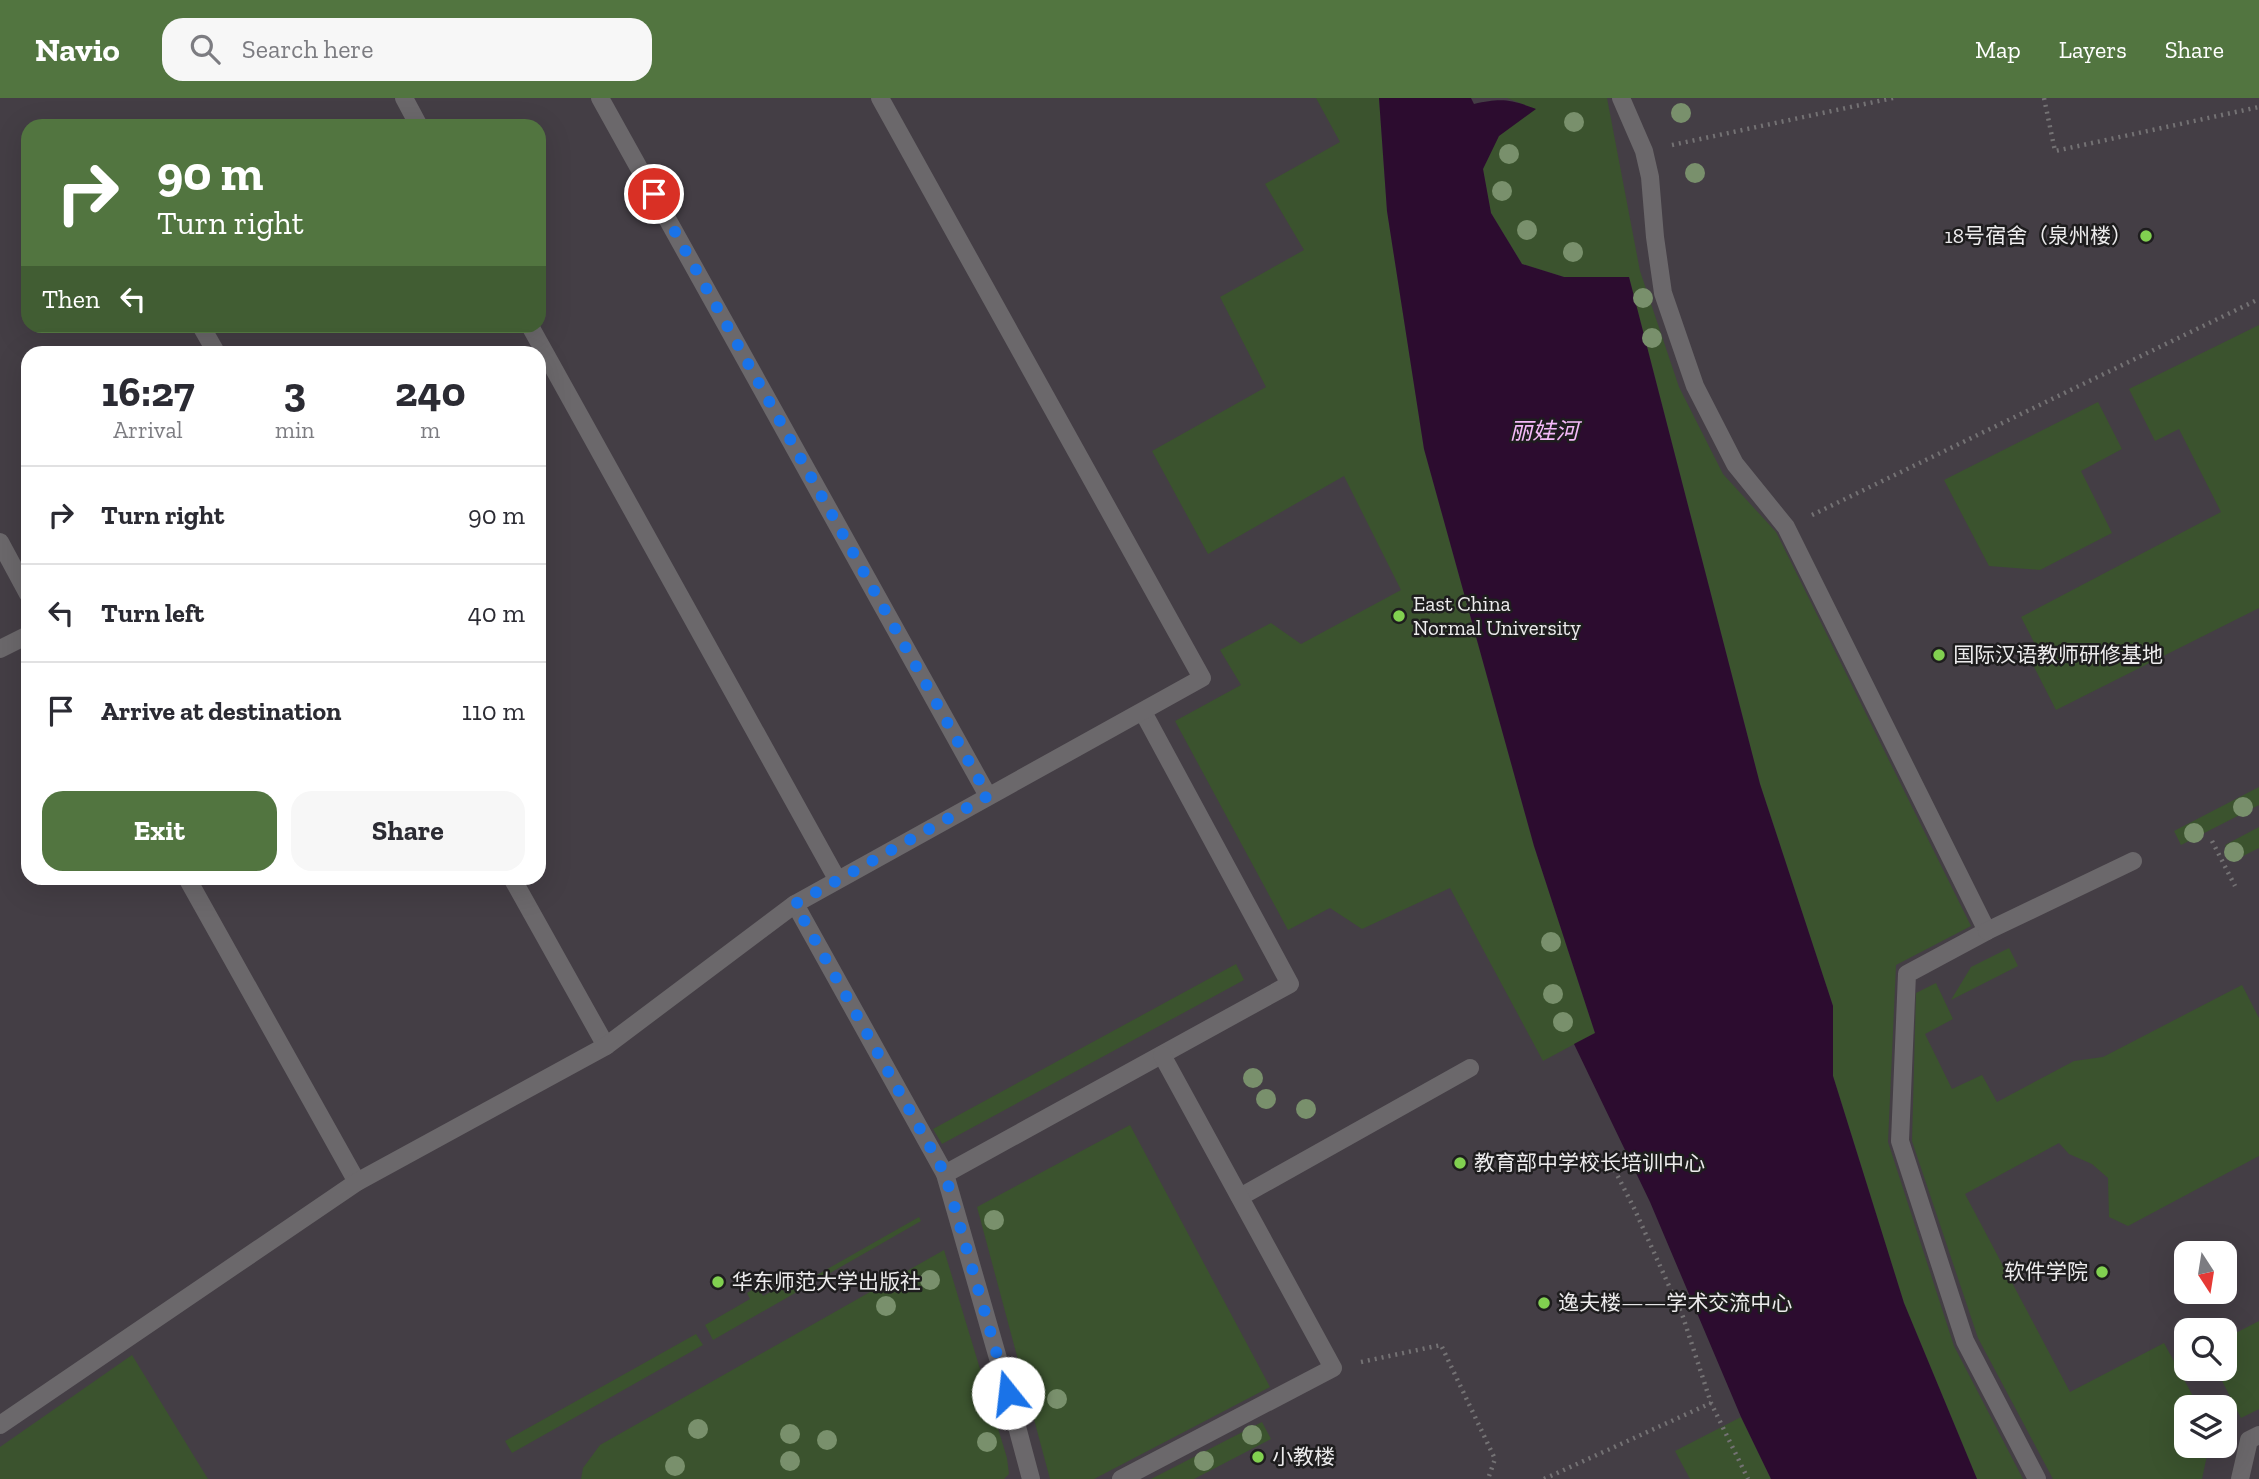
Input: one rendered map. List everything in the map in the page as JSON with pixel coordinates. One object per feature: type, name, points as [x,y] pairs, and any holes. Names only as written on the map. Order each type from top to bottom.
[{"type":"lane","points":[[404,98],[415,119]]},
{"type":"lane","points":[[600,98],[988,796]]},
{"type":"lane","points":[[0,1425],[357,1182],[606,1046],[795,904],[1202,678],[880,98]]},
{"type":"lane","points":[[1621,98],[1644,151],[1650,177],[1654,237],[1663,293],[1695,386],[1735,464],[1786,527],[1987,932]]},
{"type":"lane","points":[[546,355],[837,879]]},
{"type":"lane","points":[[0,542],[21,581]]},
{"type":"lane","points":[[0,649],[21,638]]},
{"type":"lane","points":[[945,1174],[1290,984],[1143,712]]},
{"type":"lane","points":[[2037,1479],[1965,1341],[1900,1141],[1907,974],[2133,861]]},
{"type":"lane","points":[[191,885],[357,1182]]},
{"type":"lane","points":[[516,885],[606,1046]]},
{"type":"lane","points":[[795,904],[945,1174],[1031,1479]]},
{"type":"lane","points":[[1121,1479],[1333,1368],[1163,1055]]},
{"type":"lane","points":[[1240,1197],[1470,1068]]},
{"type":"lane","points":[[2240,1479],[2249,1440],[2259,1435]]},
{"type":"path","points":[[1644,151],[1893,98]]},
{"type":"path","points":[[2044,98],[2055,151],[2259,107]]},
{"type":"path","points":[[1786,527],[2259,299]]},
{"type":"path","points":[[2212,841],[2235,886]]},
{"type":"path","points":[[1605,1152],[1684,1317],[1711,1403],[1748,1479]]},
{"type":"path","points":[[1333,1368],[1441,1345],[1496,1459],[1488,1479]]},
{"type":"path","points":[[1544,1479],[1711,1403]]},
{"type":"shaded area","name":"East China Normal University","points":[[0,98],[2259,98],[2259,1479],[0,1479]]},
{"type":"green space","points":[[1316,98],[1379,98],[1387,211],[1424,449],[1534,846],[1595,1033],[1543,1061],[1450,888],[1362,929],[1330,908],[1288,930],[1175,721],[1241,685],[1220,650],[1271,623],[1301,644],[1401,590],[1344,476],[1208,554],[1152,451],[1266,387],[1220,297],[1304,250],[1265,184],[1340,142]]},
{"type":"green space","points":[[1507,98],[1607,98],[1640,271],[1679,387],[1723,474],[1776,532],[1971,926],[1896,965],[1888,1142],[1954,1346],[2023,1479],[1977,1479],[1904,1303],[1833,1076],[1833,1006],[1760,784],[1629,277],[1564,277],[1522,264],[1491,213],[1483,169],[1498,136],[1535,109]]},
{"type":"green space","points":[[2259,325],[2259,608],[2056,710],[2029,657],[2039,652],[2021,617],[2221,512],[2179,429],[2155,441],[2129,389]]},
{"type":"green space","points":[[2098,402],[2122,449],[2081,471],[2112,533],[2040,570],[1989,566],[1944,480]]},
{"type":"green space","points":[[2259,787],[2259,805],[2181,845],[2174,831]]},
{"type":"green space","points":[[2259,827],[2259,848],[2233,861],[2225,845]]},
{"type":"green space","points":[[2009,948],[2018,966],[1951,1000],[1971,967]]},
{"type":"green space","points":[[1236,964],[1244,980],[942,1144],[933,1129]]},
{"type":"green space","points":[[1936,983],[1953,1019],[1925,1034],[1952,1089],[1982,1075],[1997,1102],[2074,1061],[2103,1057],[2242,985],[2259,1018],[2259,1156],[2128,1226],[2109,1217],[2108,1178],[2092,1164],[2069,1154],[2059,1143],[1965,1194],[2070,1392],[2164,1343],[2174,1361],[2174,1381],[2185,1381],[2192,1395],[2174,1395],[2174,1458],[2206,1458],[2202,1479],[2053,1479],[1978,1338],[1912,1141],[1916,993]]},
{"type":"green space","points":[[1130,1125],[1270,1387],[1094,1479],[1050,1479],[977,1207]]},
{"type":"green space","points":[[919,1217],[921,1221],[713,1340],[705,1325],[750,1299],[747,1293],[758,1286],[763,1296],[781,1286],[785,1293]]},
{"type":"green space","points":[[944,1250],[1007,1458],[1009,1474],[1004,1479],[581,1479],[583,1468],[600,1445]]},
{"type":"green space","points":[[2259,1321],[2259,1409],[2241,1418],[2237,1410],[2237,1395],[2229,1395],[2222,1381],[2237,1381],[2237,1332]]},
{"type":"green space","points":[[696,1334],[703,1345],[512,1453],[505,1441]]},
{"type":"green space","points":[[132,1355],[208,1479],[0,1479],[0,1447]]},
{"type":"green space","points":[[1741,1417],[1771,1479],[1690,1479],[1675,1451]]},
{"type":"green space","points":[[1262,1422],[1271,1439],[1194,1479],[1151,1479]]},
{"type":"water","name":"丽娃河","points":[[1379,98],[1471,98],[1474,104],[1505,100],[1536,109],[1499,136],[1483,169],[1491,213],[1522,264],[1564,277],[1629,277],[1760,784],[1833,1006],[1833,1076],[1904,1303],[1977,1479],[1771,1479],[1741,1417],[1650,1202],[1574,1044],[1595,1033],[1534,846],[1424,449],[1387,211]]},
{"type":"place","name":"18号宿舍（泉州楼）","points":[[2146,236]]},
{"type":"place","name":"East China Normal University","points":[[1399,616]]},
{"type":"place","name":"国际汉语教师研修基地","points":[[1939,655]]},
{"type":"place","name":"教育部中学校长培训中心","points":[[1460,1163]]},
{"type":"place","name":"软件学院","points":[[2102,1272]]},
{"type":"place","name":"华东师范大学出版社","points":[[718,1282]]},
{"type":"place","name":"逸夫楼——学术交流中心","points":[[1544,1303]]},
{"type":"place","name":"小教楼","points":[[1258,1457]]},
{"type":"route","points":[[654,194],[988,796],[795,904],[945,1174],[1008,1393]]}]
